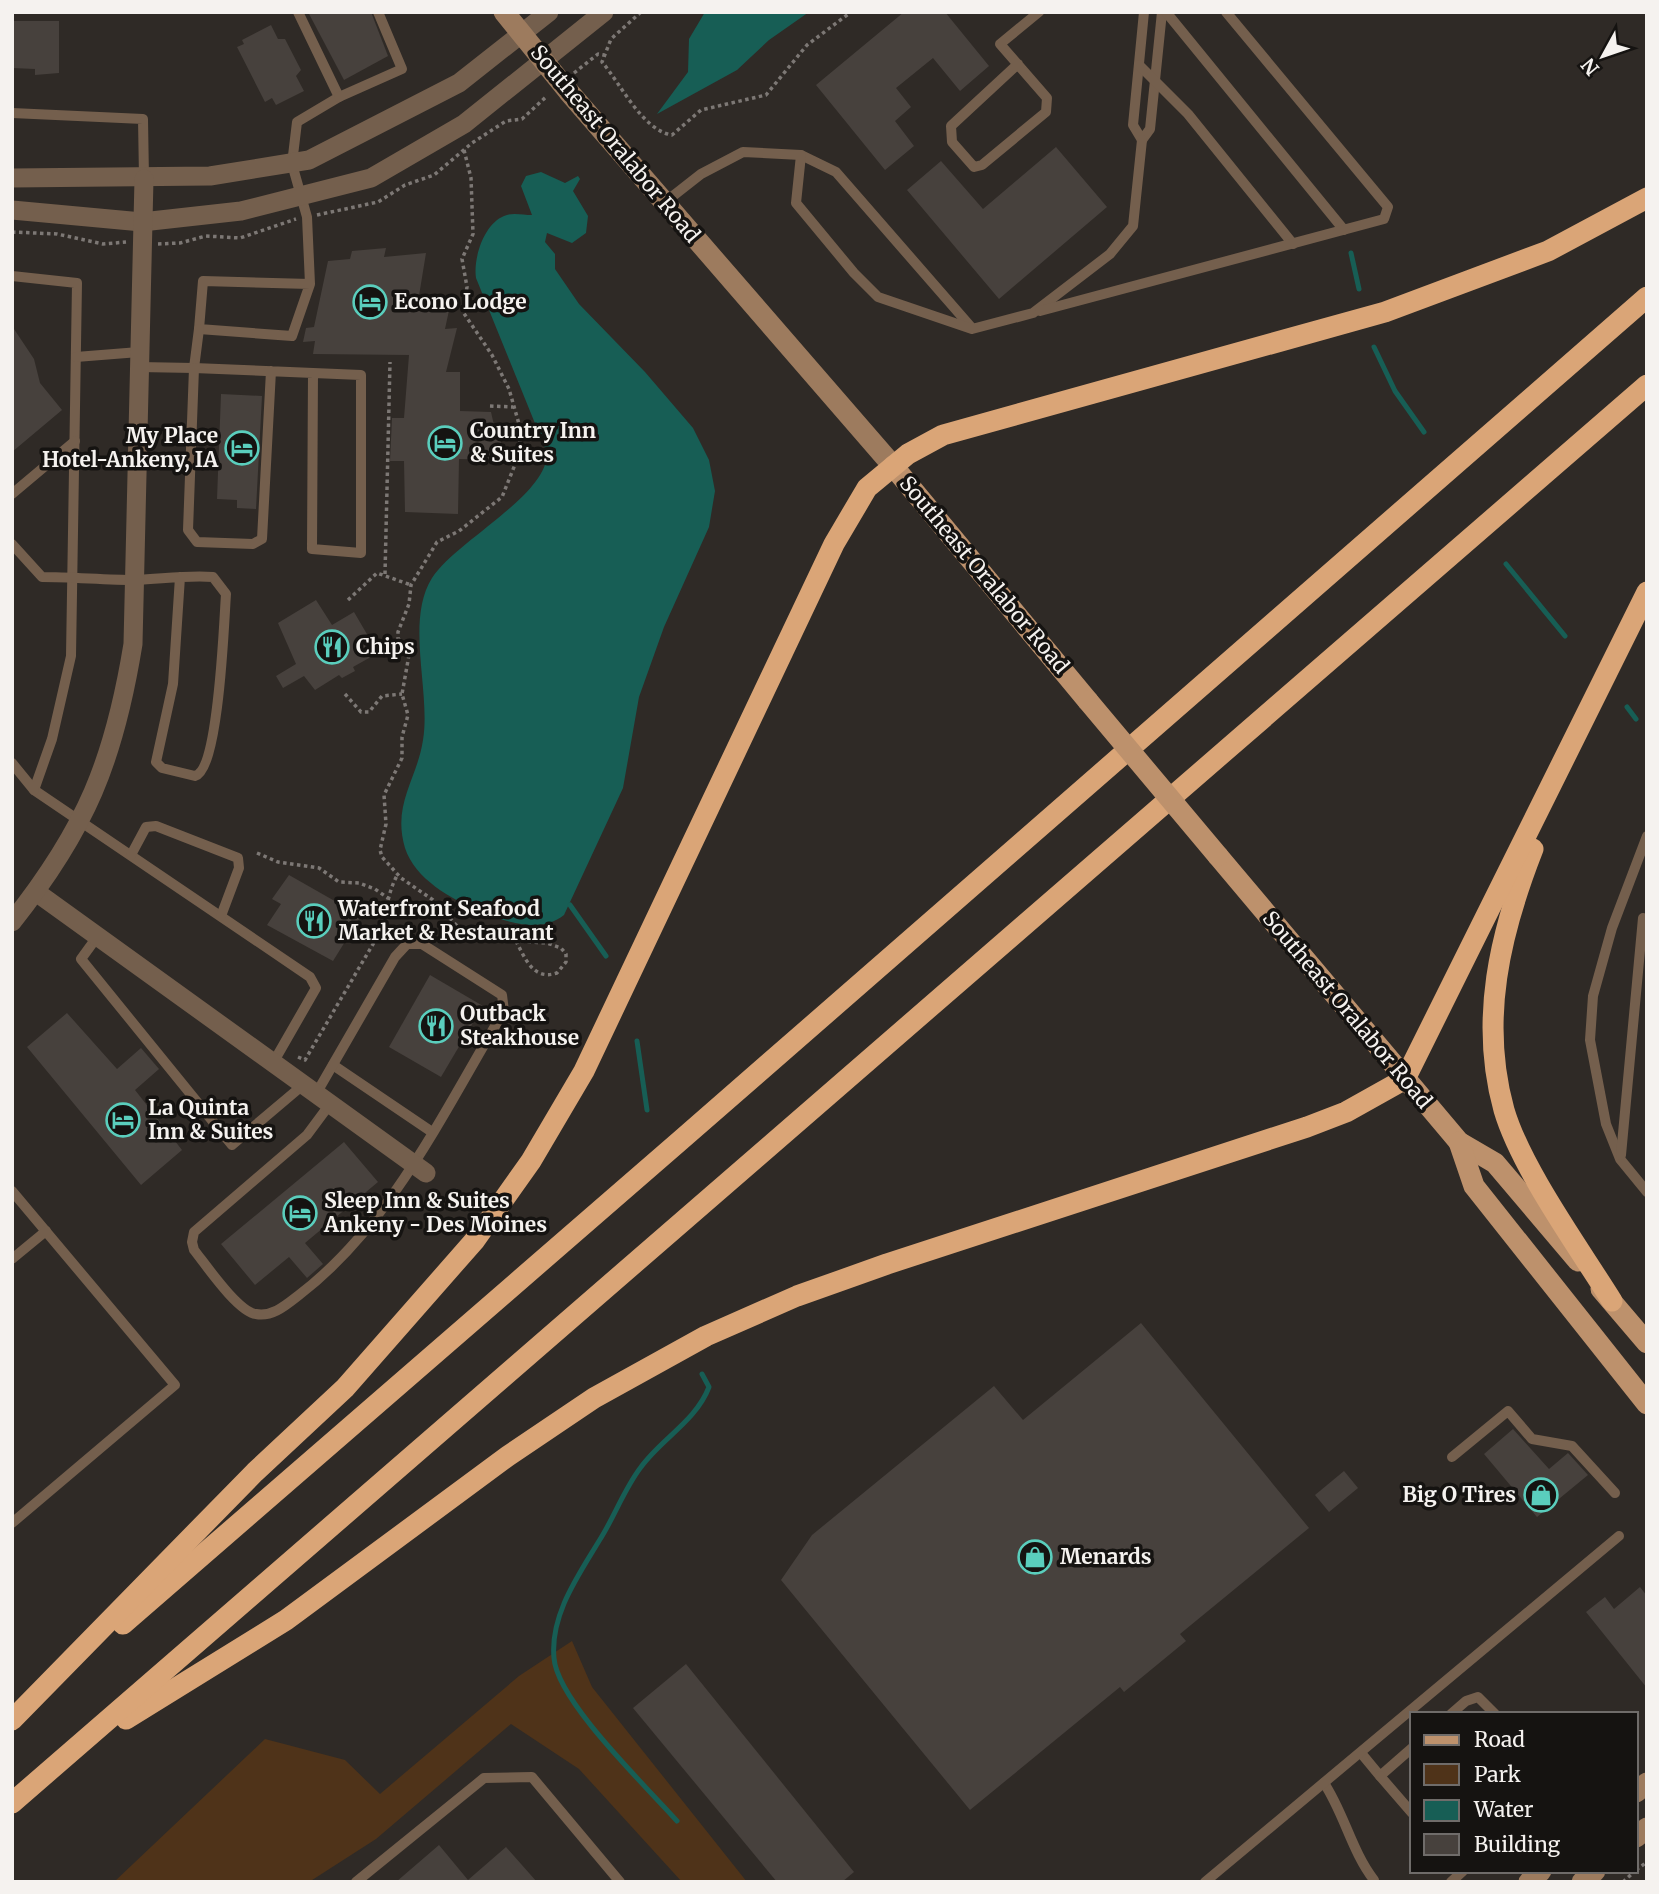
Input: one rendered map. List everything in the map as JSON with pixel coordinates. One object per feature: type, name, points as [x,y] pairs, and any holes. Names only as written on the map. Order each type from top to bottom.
[{"type":"highway","points":[[12,1720],[256,1472],[345,1388],[475,1240],[531,1161],[584,1072],[834,544],[867,488],[908,454],[943,435],[1373,315],[1486,276],[1548,251],[1647,198]]},
{"type":"highway","points":[[12,1720],[562,1247],[1102,768],[1647,297]]},
{"type":"highway","points":[[12,1803],[1647,385]]},
{"type":"highway","points":[[77,1749],[286,1620],[508,1456],[594,1398],[706,1336],[797,1296],[887,1264],[1307,1127],[1346,1112],[1405,1079],[1647,592]]},
{"type":"highway","points":[[1583,722],[1506,925],[1493,999],[1493,1037],[1504,1112],[1525,1158],[1612,1301]]},
{"type":"main road","name":"Southeast Oralabor Road","points":[[504,12],[664,203],[894,466],[1087,701],[1459,1142],[1495,1163],[1647,1343]]},
{"type":"main road","name":"Southeast Oralabor Road","points":[[1459,1142],[1474,1186],[1647,1404]]},
{"type":"street","points":[[12,178],[144,179],[209,176],[309,160],[459,83],[549,12]]},
{"type":"street","points":[[12,210],[142,222],[241,211],[371,178],[464,124],[604,12]]},
{"type":"street","points":[[12,922],[36,892],[81,821],[108,760],[134,645],[144,179]]},
{"type":"street","points":[[36,892],[97,937],[277,1055],[316,1094],[419,1168]]},
{"type":"lane","points":[[298,12],[338,97]]},
{"type":"lane","points":[[200,329],[292,336],[310,284],[303,195],[292,164],[297,122],[338,97],[402,69],[378,12]]},
{"type":"lane","points":[[1018,64],[951,126],[952,142],[974,167],[982,165],[1046,112],[1047,98],[1018,64],[1000,44],[1039,12]]},
{"type":"lane","points":[[1142,140],[1133,125],[1144,12]]},
{"type":"lane","points":[[1033,313],[1110,254],[1133,226],[1142,140],[1150,129],[1164,12]]},
{"type":"lane","points":[[1164,12],[1344,230]]},
{"type":"lane","points":[[801,155],[796,204],[854,273],[878,297],[972,328],[1384,219],[1388,207],[1226,12]]},
{"type":"lane","points":[[1139,65],[1188,114],[1293,244]]},
{"type":"lane","points":[[12,113],[143,119],[144,179]]},
{"type":"lane","points":[[664,203],[701,174],[743,152],[801,155],[836,172],[972,328]]},
{"type":"lane","points":[[12,276],[77,284],[71,656],[52,740],[34,790]]},
{"type":"lane","points":[[271,371],[262,539],[253,544],[197,542],[191,538],[188,530],[194,368],[203,281],[310,284]]},
{"type":"lane","points":[[76,357],[139,360],[194,368],[361,375],[361,553],[312,549],[313,373]]},
{"type":"lane","points":[[12,494],[75,441]]},
{"type":"lane","points":[[12,544],[42,577],[135,580],[180,577],[213,577],[226,594],[216,716],[204,769],[195,776],[162,768],[156,762],[173,684],[180,577]]},
{"type":"lane","points":[[12,763],[34,790],[310,977],[316,988],[277,1055]]},
{"type":"lane","points":[[131,855],[146,827],[156,826],[238,858],[239,868],[221,916]]},
{"type":"lane","points":[[1647,836],[1612,928],[1593,996],[1590,1040],[1606,1124],[1620,1159],[1647,1192]]},
{"type":"lane","points":[[1620,1159],[1643,918]]},
{"type":"lane","points":[[97,937],[81,959],[232,1146],[316,1094]]},
{"type":"lane","points":[[407,944],[422,944],[502,995],[504,1011],[432,1132],[419,1168],[328,1273],[277,1312],[257,1315],[244,1310],[194,1250],[194,1232],[307,1135],[316,1094],[333,1065],[395,957],[407,944]]},
{"type":"lane","points":[[333,1065],[432,1132]]},
{"type":"lane","points":[[12,1191],[175,1385],[12,1523]]},
{"type":"lane","points":[[12,1259],[46,1231]]},
{"type":"lane","points":[[1452,1457],[1508,1411],[1532,1439],[1572,1446],[1615,1493]]},
{"type":"lane","points":[[1205,1882],[1619,1536]]},
{"type":"lane","points":[[1453,1712],[1466,1701],[1478,1697],[1493,1712]]},
{"type":"lane","points":[[1380,1776],[1410,1750]]},
{"type":"lane","points":[[1361,1753],[1410,1811]]},
{"type":"lane","points":[[356,1882],[484,1778],[532,1777],[620,1882]]},
{"type":"lane","points":[[1324,1783],[1340,1808],[1366,1870],[1375,1881]]},
{"type":"path","points":[[641,12],[611,39],[602,62],[642,115],[656,128],[672,135],[678,134],[701,110],[766,95],[802,50],[851,12]]},
{"type":"path","points":[[464,150],[471,178],[472,234],[462,259],[467,287],[463,312],[492,355],[509,389],[521,431],[518,457],[506,491],[473,521],[437,542],[411,584],[409,604],[398,632],[398,638],[409,655],[402,694],[408,715],[402,737],[402,758],[384,795],[386,824],[380,850],[382,857],[398,874],[432,900],[458,927],[494,932],[516,941],[555,945],[566,954],[566,961],[557,973],[540,973],[527,963],[516,941]]},
{"type":"path","points":[[385,574],[390,362]]},
{"type":"path","points":[[490,406],[513,407]]},
{"type":"path","points":[[348,600],[372,576],[385,574],[411,584]]},
{"type":"path","points":[[345,694],[361,712],[369,712],[382,696],[402,694]]},
{"type":"path","points":[[257,853],[278,862],[318,868],[339,882],[359,883],[388,898]]},
{"type":"path","points":[[277,1055],[305,1060],[386,920],[388,898],[398,874]]},
{"type":"green space","points":[[572,1641],[592,1687],[747,1882],[682,1882],[579,1769],[511,1724],[376,1839],[309,1882],[114,1882],[265,1739],[345,1760],[380,1794],[519,1676]]},
{"type":"water","points":[[705,12],[809,12],[769,40],[737,70],[657,114],[688,72],[689,39]]},
{"type":"water","points":[[541,172],[565,183],[578,176],[580,179],[573,191],[588,216],[586,233],[572,243],[547,233],[545,242],[555,254],[555,269],[579,304],[645,372],[693,428],[709,460],[715,491],[709,527],[664,627],[639,697],[623,788],[564,915],[555,921],[534,925],[490,915],[435,887],[410,859],[405,848],[401,818],[420,754],[425,721],[419,635],[424,595],[432,578],[444,564],[533,485],[543,469],[547,453],[476,278],[478,252],[491,226],[510,214],[532,215],[521,186],[526,176]]},
{"type":"building","points":[[308,12],[371,12],[388,56],[344,80]]},
{"type":"building","points":[[904,12],[945,12],[989,66],[960,91],[933,58],[896,88],[911,107],[895,121],[914,146],[885,170],[816,85]]},
{"type":"building","points":[[12,21],[59,21],[59,73],[35,75],[35,69],[12,68]]},
{"type":"building","points":[[271,25],[278,39],[285,39],[301,70],[296,76],[304,91],[276,105],[272,98],[265,102],[237,47],[244,44],[242,40]]},
{"type":"building","points":[[1056,147],[1107,207],[999,299],[907,190],[941,161],[983,209]]},
{"type":"building","points":[[386,248],[384,257],[426,253],[418,302],[451,301],[445,329],[457,328],[446,372],[460,372],[460,411],[491,412],[496,434],[501,434],[500,460],[459,459],[458,514],[405,512],[404,461],[390,461],[392,418],[404,418],[409,355],[313,354],[315,341],[303,342],[306,328],[314,327],[328,261],[350,259],[352,251]]},
{"type":"building","points":[[12,326],[34,359],[40,383],[62,410],[12,452]]},
{"type":"building","name":"My Place Hotel-Ankeny, IA","points":[[221,394],[262,396],[256,509],[237,508],[237,500],[217,499]]},
{"type":"building","name":"Chips","points":[[316,600],[332,625],[354,612],[378,653],[353,667],[355,671],[342,678],[339,675],[315,690],[304,676],[283,688],[276,676],[296,664],[278,623]]},
{"type":"building","name":"Waterfront Seafood Market & Restaurant","points":[[289,875],[361,916],[333,961],[267,925],[281,904],[272,899]]},
{"type":"building","name":"Outback Steakhouse","points":[[430,975],[483,1006],[441,1077],[389,1047]]},
{"type":"building","name":"La Quinta Inn & Suites","points":[[67,1013],[117,1069],[141,1048],[159,1069],[135,1090],[182,1150],[141,1185],[27,1047]]},
{"type":"building","name":"Sleep Inn & Suites Ankeny - Des Moines","points":[[344,1142],[378,1182],[305,1243],[323,1264],[307,1278],[289,1257],[255,1285],[221,1244]]},
{"type":"building","name":"Menards","points":[[1141,1323],[1309,1528],[1180,1634],[1186,1641],[1124,1692],[1120,1687],[970,1810],[781,1580],[812,1535],[994,1386],[1023,1420]]},
{"type":"building","name":"Big O Tires","points":[[1513,1429],[1549,1469],[1568,1453],[1588,1475],[1537,1517],[1484,1454]]},
{"type":"building","points":[[1344,1471],[1358,1488],[1329,1512],[1315,1495]]},
{"type":"building","points":[[1640,1587],[1647,1596],[1647,1688],[1586,1612],[1605,1597],[1614,1609]]},
{"type":"building","points":[[686,1664],[854,1872],[842,1882],[777,1882],[633,1708]]},
{"type":"building","points":[[439,1845],[468,1880],[506,1847],[537,1882],[396,1882]]},
{"type":"waterway","points":[[1351,253],[1359,289]]},
{"type":"waterway","points":[[1374,347],[1395,391],[1424,432]]},
{"type":"waterway","points":[[1506,564],[1565,636]]},
{"type":"waterway","points":[[1627,707],[1636,719]]},
{"type":"waterway","points":[[570,905],[606,956]]},
{"type":"waterway","points":[[637,1041],[647,1110]]},
{"type":"waterway","points":[[677,1821],[605,1742],[570,1697],[559,1676],[554,1658],[554,1642],[556,1626],[567,1596],[635,1476],[703,1399],[709,1387],[702,1374]]},
{"type":"place","name":"Econo Lodge","points":[[370,302]]},
{"type":"place","name":"Country Inn & Suites","points":[[445,443]]},
{"type":"place","name":"My Place Hotel-Ankeny, IA","points":[[242,448]]},
{"type":"place","name":"Chips","points":[[332,647]]},
{"type":"place","name":"Waterfront Seafood Market & Restaurant","points":[[314,921]]},
{"type":"place","name":"Outback Steakhouse","points":[[436,1026]]},
{"type":"place","name":"La Quinta Inn & Suites","points":[[123,1120]]},
{"type":"place","name":"Sleep Inn & Suites Ankeny - Des Moines","points":[[300,1213]]},
{"type":"place","name":"Big O Tires","points":[[1541,1495]]},
{"type":"place","name":"Menards","points":[[1035,1557]]}]
